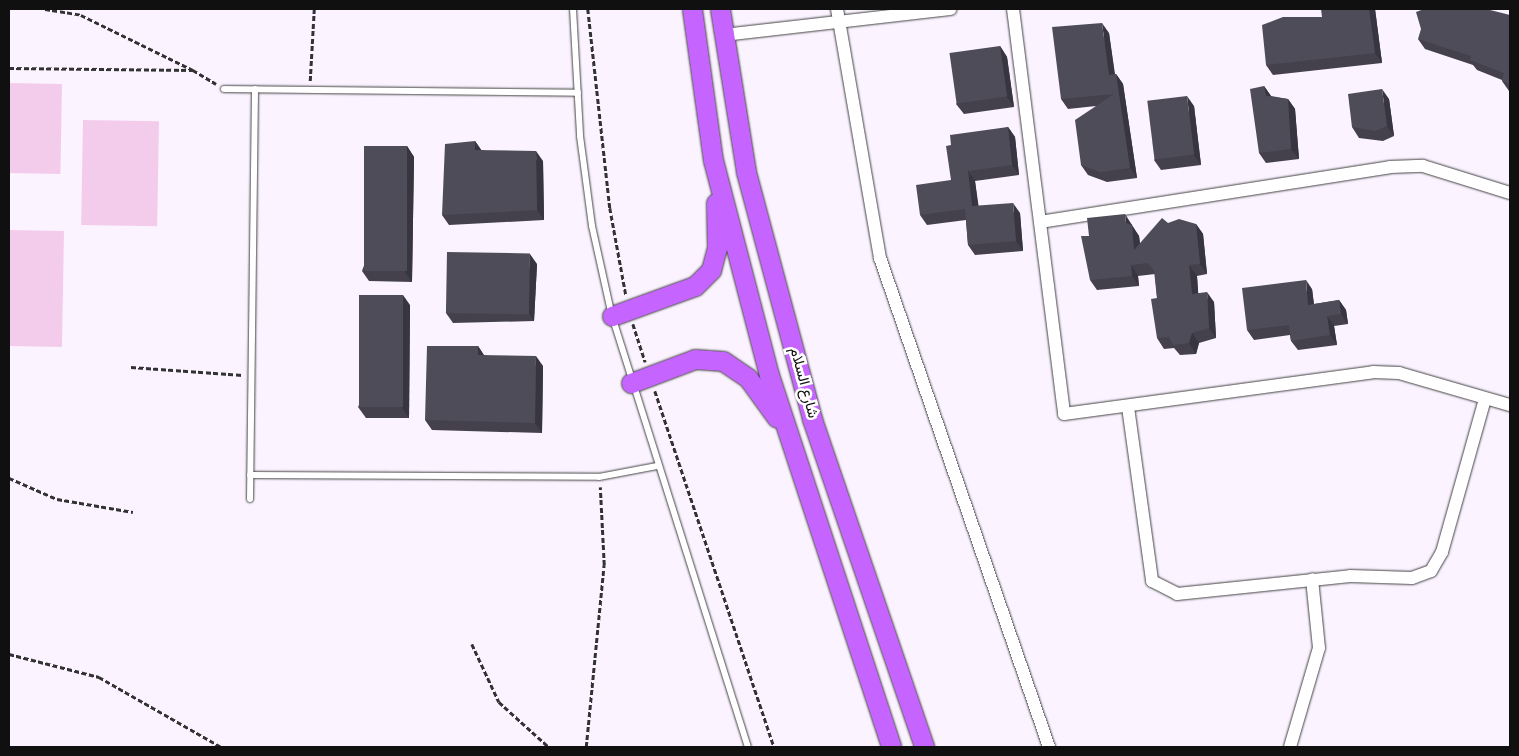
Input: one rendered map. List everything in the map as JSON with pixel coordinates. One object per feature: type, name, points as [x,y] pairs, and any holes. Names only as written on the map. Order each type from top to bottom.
[{"type":"main road","name":"شارع السلام","points":[[692,9],[713,160],[788,433],[891,747]]},
{"type":"main road","name":"شارع السلام","points":[[720,9],[746,172],[812,419],[924,747]]},
{"type":"main road","points":[[612,316],[695,286],[711,270],[717,248],[713,160]]},
{"type":"main road","points":[[631,383],[695,359],[723,361],[748,378],[788,433]]},
{"type":"street","points":[[723,35],[838,15],[951,9]]},
{"type":"street","points":[[1013,9],[1064,414],[1128,407],[1373,372],[1399,373],[1510,405]]},
{"type":"street","points":[[838,15],[880,258],[1049,747]]},
{"type":"street","points":[[1040,222],[1390,167],[1423,166],[1510,193]]},
{"type":"street","points":[[1128,407],[1152,581],[1177,594],[1312,579],[1412,578],[1431,571],[1442,552],[1485,399]]},
{"type":"street","points":[[1290,747],[1318,648],[1312,579]]},
{"type":"lane","points":[[574,9],[578,93],[592,226],[612,316],[657,466],[748,747]]},
{"type":"lane","points":[[224,89],[578,93]]},
{"type":"lane","points":[[250,499],[256,89]]},
{"type":"lane","points":[[250,475],[599,477],[657,466]]},
{"type":"path","points":[[45,9],[81,15],[193,70],[224,89]]},
{"type":"path","points":[[309,90],[314,9]]},
{"type":"path","points":[[9,68],[193,70]]},
{"type":"path","points":[[130,367],[252,375]]},
{"type":"path","points":[[586,747],[604,565],[599,477]]},
{"type":"path","points":[[9,478],[57,499],[133,512]]},
{"type":"path","points":[[472,644],[499,702],[549,747]]},
{"type":"path","points":[[9,654],[99,677],[221,747]]},
{"type":"shaded area","points":[[9,83],[62,84],[60,174],[9,173]]},
{"type":"shaded area","points":[[83,120],[159,121],[157,226],[81,225]]},
{"type":"shaded area","points":[[9,230],[64,231],[62,347],[9,346]]},
{"type":"building","points":[[1321,9],[1369,9],[1375,53],[1266,65],[1262,25],[1283,17],[1322,17]]},
{"type":"building","points":[[1424,9],[1486,9],[1510,15],[1510,84],[1502,81],[1504,73],[1470,60],[1471,56],[1418,39],[1421,29],[1416,12]]},
{"type":"building","points":[[1102,23],[1109,75],[1116,74],[1130,168],[1100,172],[1081,165],[1075,120],[1114,94],[1061,99],[1052,27]]},
{"type":"building","points":[[1000,46],[1007,97],[957,104],[949,53]]},
{"type":"building","points":[[1264,86],[1266,96],[1288,99],[1291,149],[1259,153],[1250,89]]},
{"type":"building","points":[[1382,89],[1387,126],[1375,131],[1352,127],[1348,94]]},
{"type":"building","points":[[1187,96],[1194,155],[1154,159],[1147,101]]},
{"type":"building","points":[[1008,127],[1012,165],[968,171],[972,206],[1013,203],[1016,241],[968,245],[965,209],[920,215],[916,185],[951,180],[946,146],[951,145],[950,135]]},
{"type":"building","points":[[475,141],[475,150],[536,151],[537,210],[442,215],[445,144]]},
{"type":"building","points":[[364,146],[407,146],[407,271],[364,271]]},
{"type":"building","points":[[1125,214],[1126,223],[1132,225],[1134,250],[1162,218],[1168,223],[1179,219],[1196,224],[1200,264],[1189,265],[1192,294],[1207,292],[1209,328],[1192,333],[1189,343],[1173,345],[1169,337],[1157,338],[1151,299],[1157,298],[1154,271],[1148,263],[1131,265],[1132,276],[1090,280],[1081,236],[1089,236],[1087,218]]},
{"type":"building","points":[[447,252],[530,253],[529,314],[446,313]]},
{"type":"building","points":[[1306,280],[1308,305],[1339,300],[1341,314],[1327,316],[1330,335],[1291,341],[1289,325],[1247,330],[1242,288]]},
{"type":"building","points":[[359,295],[403,295],[403,407],[359,407]]},
{"type":"building","points":[[427,346],[478,346],[478,355],[536,356],[535,423],[425,420]]}]
